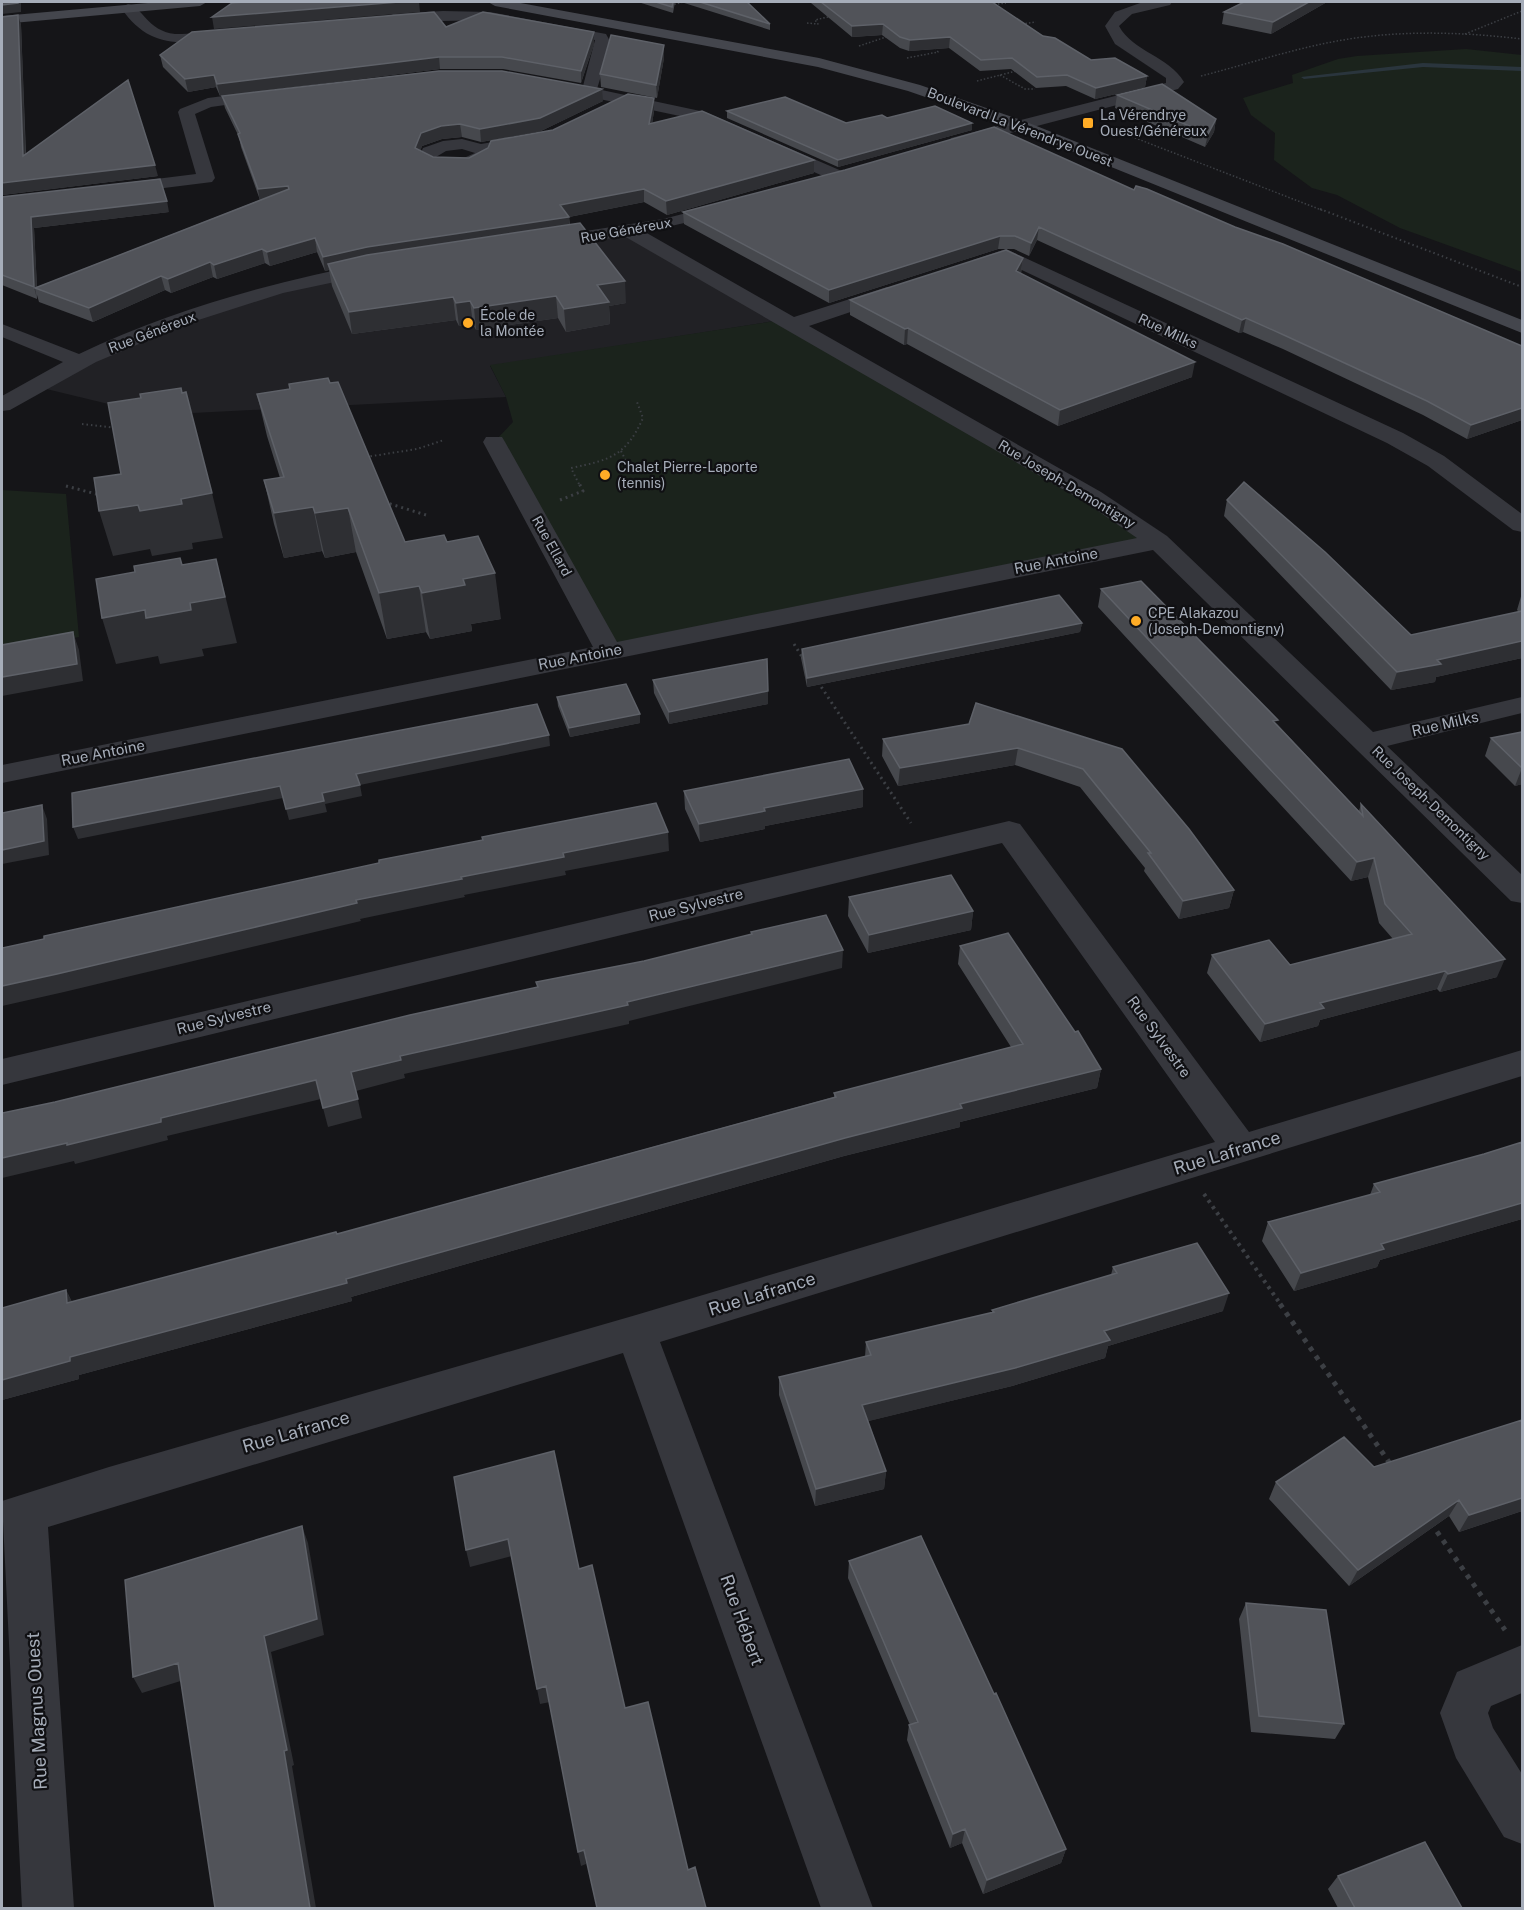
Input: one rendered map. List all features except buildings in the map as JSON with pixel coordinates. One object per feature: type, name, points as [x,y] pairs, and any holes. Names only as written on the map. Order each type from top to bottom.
[{"type":"main road","points":[[2,11],[110,2]]},
{"type":"main road","points":[[2,20],[200,2]]},
{"type":"main road","name":"Boulevard La Vérendrye Ouest","points":[[495,2],[857,72],[1022,117],[1522,327]]},
{"type":"main road","name":"Boulevard La Vérendrye Ouest","points":[[553,2],[834,53],[958,87]]},
{"type":"main road","points":[[571,2],[635,16]]},
{"type":"main road","name":"Boulevard La Vérendrye Ouest","points":[[1048,117],[1081,129]]},
{"type":"street","points":[[943,146],[1022,117],[1048,117],[1164,89],[1176,82],[1173,75],[1120,42],[1112,26],[1114,20],[1126,11],[1164,2]]},
{"type":"street","points":[[128,8],[139,24],[166,39],[244,33]]},
{"type":"street","points":[[374,20],[472,15],[506,18],[596,35],[601,37],[604,43],[589,92]]},
{"type":"street","points":[[545,83],[699,115],[845,173],[816,182]]},
{"type":"street","points":[[104,190],[206,178],[186,112],[208,103],[290,93]]},
{"type":"street","points":[[596,114],[626,99]]},
{"type":"street","points":[[481,149],[547,137]]},
{"type":"street","name":"Rue Généreux","points":[[533,245],[629,231],[741,204]]},
{"type":"street","name":"Rue Joseph-Demontigny","points":[[629,231],[1093,497],[1158,541],[1522,893]]},
{"type":"street","name":"Rue Milks","points":[[961,270],[1006,255],[1395,438],[1443,466],[1522,525]]},
{"type":"street","name":"Rue Généreux","points":[[2,405],[79,361],[149,332],[230,303],[317,280],[390,265]]},
{"type":"street","points":[[790,325],[915,284]]},
{"type":"street","points":[[2,330],[79,361]]},
{"type":"street","name":"Rue Ellard","points":[[494,442],[609,651]]},
{"type":"street","name":"Rue Antoine","points":[[2,774],[1158,541]]},
{"type":"street","name":"Rue Milks","points":[[1368,742],[1522,705]]},
{"type":"street","name":"Rue Sylvestre","points":[[2,1072],[1009,831],[1241,1149]]},
{"type":"street","name":"Rue Lafrance","points":[[14,1518],[1522,1063]]},
{"type":"street","name":"Rue Hébert","points":[[636,1332],[847,1908]]},
{"type":"street","name":"Rue Magnus Ouest","points":[[14,1518],[48,1908]]},
{"type":"street","points":[[1516,1653],[1474,1689],[1464,1713],[1473,1741],[1522,1819]]},
{"type":"path","points":[[666,7],[684,2]]},
{"type":"path","points":[[983,6],[1006,3]]},
{"type":"path","points":[[807,23],[818,24],[815,20],[835,15],[831,11]]},
{"type":"path","points":[[1463,35],[1522,11]]},
{"type":"path","points":[[1014,25],[1036,22]]},
{"type":"path","points":[[854,48],[886,37],[886,33]]},
{"type":"path","points":[[1176,82],[1261,58],[1347,39],[1463,35],[1522,39]]},
{"type":"path","points":[[901,60],[938,52],[935,47],[943,46]]},
{"type":"path","points":[[976,81],[1023,69]]},
{"type":"path","points":[[1000,75],[1024,89],[1035,89]]},
{"type":"path","points":[[1068,111],[1522,287]]},
{"type":"path","points":[[530,508],[564,499],[583,490],[571,468],[611,459],[633,441],[643,418],[637,402]]},
{"type":"path","points":[[82,424],[117,428]]},
{"type":"path","points":[[363,458],[417,449],[444,441]]},
{"type":"path","points":[[621,451],[626,461]]},
{"type":"path","points":[[66,486],[111,497]]},
{"type":"path","points":[[382,502],[392,502],[426,514]]},
{"type":"path","points":[[793,643],[806,663]]},
{"type":"path","points":[[812,673],[928,849]]},
{"type":"path","points":[[1185,1166],[1392,1466]]},
{"type":"path","points":[[1426,1515],[1516,1653]]},
{"type":"shaded area","points":[[1466,49],[1522,55],[1522,272],[1400,228],[1337,195],[1312,188],[1274,160],[1275,133],[1251,115],[1243,98],[1293,83],[1292,75],[1338,59]]},
{"type":"shaded area","name":"École de la Montée","points":[[629,231],[781,320],[490,366],[506,397],[154,415],[34,386],[57,373],[272,291]]},
{"type":"shaded area","points":[[781,320],[1158,541],[609,651],[494,442],[513,422],[506,397],[490,365]]},
{"type":"shaded area","points":[[2,490],[66,494],[79,637],[2,652]]},
{"type":"waterway","points":[[1304,77],[1423,65],[1522,69]]},
{"type":"place","name":"La Vérendrye Ouest/Généreux","points":[[1088,123]]},
{"type":"place","name":"École de la Montée","points":[[468,323]]},
{"type":"place","name":"Chalet Pierre-Laporte (tennis)","points":[[605,475]]},
{"type":"place","name":"CPE Alakazou (Joseph-Demontigny)","points":[[1136,621]]}]
